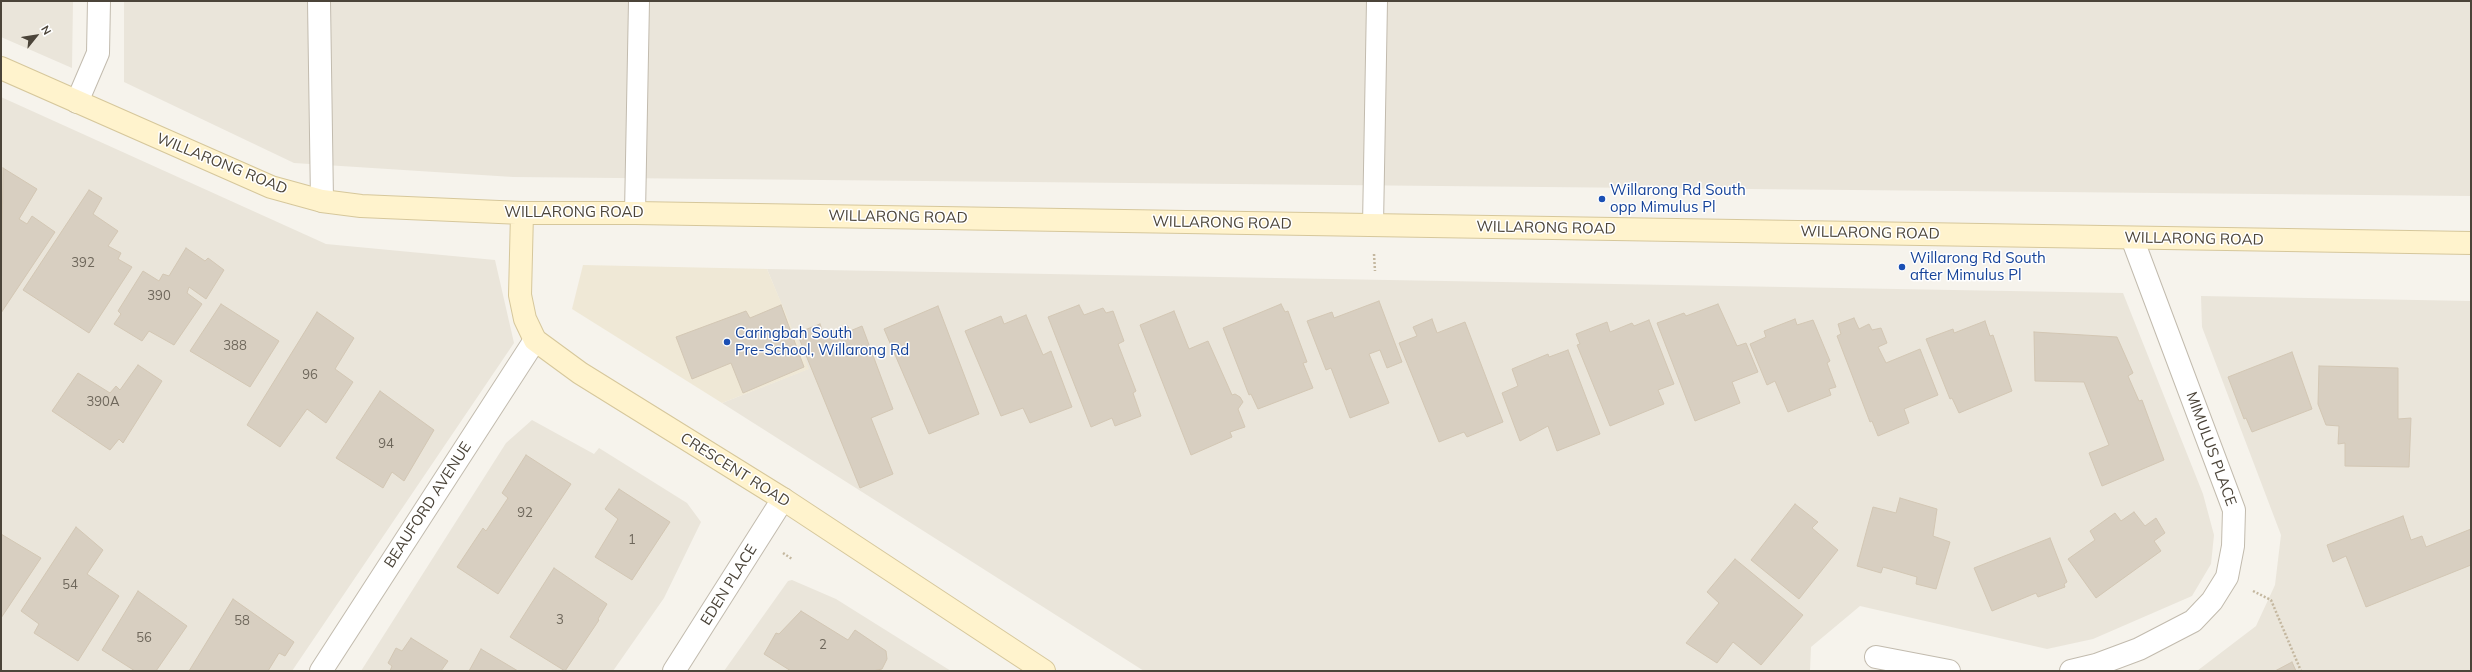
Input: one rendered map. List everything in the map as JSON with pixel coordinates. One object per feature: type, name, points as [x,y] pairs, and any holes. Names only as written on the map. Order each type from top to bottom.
[{"type":"street","points":[[77,102],[98,53],[99,1]]},
{"type":"street","points":[[320,1],[322,201]]},
{"type":"street","name":"WILLARONG ROAD","points":[[1,68],[271,187],[322,201],[361,206],[522,213],[635,213],[2471,243]]},
{"type":"street","name":"CRESCENT ROAD","points":[[522,213],[520,295],[525,319],[535,340],[580,373],[783,499],[1044,671]]},
{"type":"street","name":"MIMULUS PLACE","points":[[2071,671],[2096,665],[2139,649],[2193,621],[2212,601],[2227,577],[2233,546],[2234,510],[2132,238]]},
{"type":"street","name":"BEAUFORD AVENUE","points":[[321,671],[535,340]]},
{"type":"street","name":"EDEN PLACE","points":[[674,671],[783,499]]},
{"type":"street","points":[[1876,657],[1949,671]]},
{"type":"lane","points":[[635,213],[639,1]]},
{"type":"lane","points":[[1373,225],[1377,1]]},
{"type":"path","points":[[2227,577],[2271,600],[2302,671]]},
{"type":"shaded area","points":[[1,1],[73,1],[72,68],[1,37]]},
{"type":"shaded area","points":[[124,1],[2471,1],[2471,196],[513,177],[294,163],[124,82]]},
{"type":"shaded area","points":[[1,97],[326,244],[495,260],[514,343],[292,671],[1,671]]},
{"type":"shaded area","points":[[583,265],[767,269],[809,369],[722,403],[572,309]]},
{"type":"shaded area","points":[[767,269],[2123,293],[2203,494],[2214,535],[2211,564],[2192,596],[2093,639],[2047,649],[1860,606],[1811,647],[1810,671],[1144,671],[722,403],[808,369]]},
{"type":"shaded area","points":[[2201,296],[2471,301],[2471,671],[2197,671],[2256,626],[2275,585],[2281,535],[2202,327]]},
{"type":"shaded area","points":[[532,420],[594,454],[599,448],[687,503],[701,522],[664,598],[613,671],[361,671],[506,443]]},
{"type":"shaded area","points":[[792,580],[836,599],[951,671],[724,671],[788,581]]},
{"type":"building","points":[[3,168],[37,189],[19,219],[27,224],[32,216],[55,232],[1,313]]},
{"type":"building","points":[[89,190],[102,198],[93,214],[118,231],[108,246],[121,253],[118,259],[132,267],[89,333],[23,290]]},
{"type":"building","points":[[186,248],[205,261],[208,258],[224,270],[206,299],[189,287],[187,293],[202,304],[174,345],[149,331],[142,341],[114,324],[121,314],[118,311],[143,271],[159,281],[163,274],[169,276]]},
{"type":"building","points":[[1379,301],[1402,362],[1387,368],[1380,350],[1369,354],[1389,403],[1350,418],[1331,368],[1326,370],[1307,321],[1332,312],[1334,318]]},
{"type":"building","points":[[221,304],[279,341],[250,387],[190,351]]},
{"type":"building","points":[[1281,304],[1285,312],[1288,311],[1307,362],[1303,363],[1313,388],[1258,409],[1251,394],[1249,395],[1223,328]]},
{"type":"building","points":[[1718,304],[1737,346],[1746,343],[1758,372],[1732,382],[1740,403],[1695,421],[1657,323],[1684,313],[1686,316]]},
{"type":"building","points":[[781,305],[804,367],[743,393],[731,363],[692,379],[676,337],[746,311],[750,318]]},
{"type":"building","points":[[1079,305],[1084,315],[1103,308],[1106,313],[1113,311],[1124,341],[1118,344],[1136,391],[1133,393],[1141,416],[1115,426],[1112,418],[1091,427],[1048,317]]},
{"type":"building","points":[[938,306],[979,414],[929,434],[884,329]]},
{"type":"building","points":[[1174,311],[1189,349],[1208,341],[1232,395],[1235,394],[1240,397],[1243,402],[1238,409],[1245,427],[1230,432],[1232,437],[1191,455],[1140,325]]},
{"type":"building","points":[[317,312],[354,338],[335,369],[353,382],[326,423],[307,409],[280,447],[247,425]]},
{"type":"building","points":[[1026,315],[1043,355],[1051,351],[1072,407],[1030,423],[1023,408],[1001,416],[965,331],[1001,316],[1004,324]]},
{"type":"building","points":[[1854,318],[1859,329],[1869,324],[1872,330],[1881,328],[1887,343],[1878,347],[1886,363],[1920,349],[1938,395],[1904,409],[1909,423],[1878,436],[1872,421],[1870,422],[1837,336],[1841,334],[1838,324]]},
{"type":"building","points":[[1432,319],[1437,333],[1465,322],[1503,422],[1467,437],[1464,432],[1439,442],[1399,343],[1417,336],[1413,327]]},
{"type":"building","points":[[1795,319],[1797,325],[1813,320],[1830,361],[1827,363],[1836,387],[1829,389],[1831,395],[1788,412],[1775,381],[1767,385],[1750,344],[1766,337],[1764,331]]},
{"type":"building","points":[[1649,320],[1674,384],[1658,390],[1664,404],[1610,426],[1577,345],[1580,344],[1576,334],[1607,322],[1610,332],[1632,323],[1634,326]]},
{"type":"building","points":[[1985,321],[1990,336],[1993,335],[2012,391],[1959,413],[1952,398],[1950,399],[1926,339],[1953,329],[1954,333]]},
{"type":"building","points":[[820,324],[824,335],[847,325],[850,331],[862,326],[893,409],[871,418],[893,474],[860,488],[797,333]]},
{"type":"building","points":[[2034,332],[2117,337],[2133,373],[2128,376],[2139,401],[2142,400],[2164,460],[2102,486],[2089,453],[2109,445],[2084,382],[2035,381]]},
{"type":"building","points":[[1568,350],[1600,434],[1557,451],[1548,426],[1520,441],[1502,393],[1518,386],[1512,369],[1548,354],[1549,357]]},
{"type":"building","points":[[2292,352],[2312,409],[2252,432],[2246,418],[2244,419],[2228,377]]},
{"type":"building","points":[[138,365],[162,381],[123,443],[119,439],[110,450],[52,411],[78,373],[110,393],[116,386],[120,390]]},
{"type":"building","points":[[2319,366],[2398,368],[2398,419],[2411,418],[2409,467],[2345,466],[2345,443],[2338,444],[2339,426],[2326,425],[2318,404]]},
{"type":"building","points":[[380,391],[434,430],[404,481],[392,472],[383,488],[336,458]]},
{"type":"building","points":[[526,455],[571,484],[498,594],[457,567],[483,528],[486,531],[508,498],[502,493]]},
{"type":"building","points":[[619,489],[670,522],[632,580],[595,557],[618,519],[605,509]]},
{"type":"building","points":[[1900,498],[1937,509],[1933,536],[1950,542],[1936,589],[1916,584],[1917,577],[1883,567],[1881,573],[1857,566],[1873,507],[1896,513]]},
{"type":"building","points":[[1795,504],[1818,522],[1812,528],[1838,550],[1799,599],[1751,560]]},
{"type":"building","points":[[2134,512],[2145,526],[2156,518],[2165,533],[2154,541],[2161,551],[2096,598],[2068,559],[2095,540],[2090,531],[2115,513],[2121,521]]},
{"type":"building","points":[[2403,516],[2411,540],[2422,536],[2426,547],[2471,529],[2471,565],[2366,607],[2346,556],[2333,562],[2327,545]]},
{"type":"building","points":[[76,527],[103,550],[87,574],[119,596],[78,661],[34,633],[39,624],[21,611]]},
{"type":"building","points":[[1,534],[41,558],[1,618]]},
{"type":"building","points":[[2050,538],[2067,582],[2064,584],[2065,587],[2038,597],[2036,593],[1992,611],[1974,568]]},
{"type":"building","points":[[1735,559],[1803,615],[1761,665],[1733,642],[1717,663],[1686,643],[1719,603],[1707,592]]},
{"type":"building","points":[[554,568],[607,604],[598,619],[599,620],[565,671],[510,637]]},
{"type":"building","points":[[138,591],[187,626],[156,671],[135,671],[102,650]]},
{"type":"building","points":[[233,599],[294,642],[285,656],[279,653],[268,671],[189,671]]},
{"type":"building","points":[[801,611],[848,640],[855,630],[886,651],[887,659],[882,669],[873,671],[791,671],[764,654],[776,633],[779,634]]},
{"type":"building","points":[[411,638],[448,661],[441,671],[390,671],[392,666],[388,663],[396,648],[402,651]]},
{"type":"building","points":[[481,649],[518,671],[469,671]]},
{"type":"building","points":[[2292,662],[2296,671],[2275,671]]},
{"type":"place","name":"Willarong Rd South opp Mimulus Pl","points":[[1602,199]]},
{"type":"place","name":"Willarong Rd South after Mimulus Pl","points":[[1902,267]]},
{"type":"place","name":"Caringbah South Pre-School, Willarong Rd","points":[[727,342]]}]
